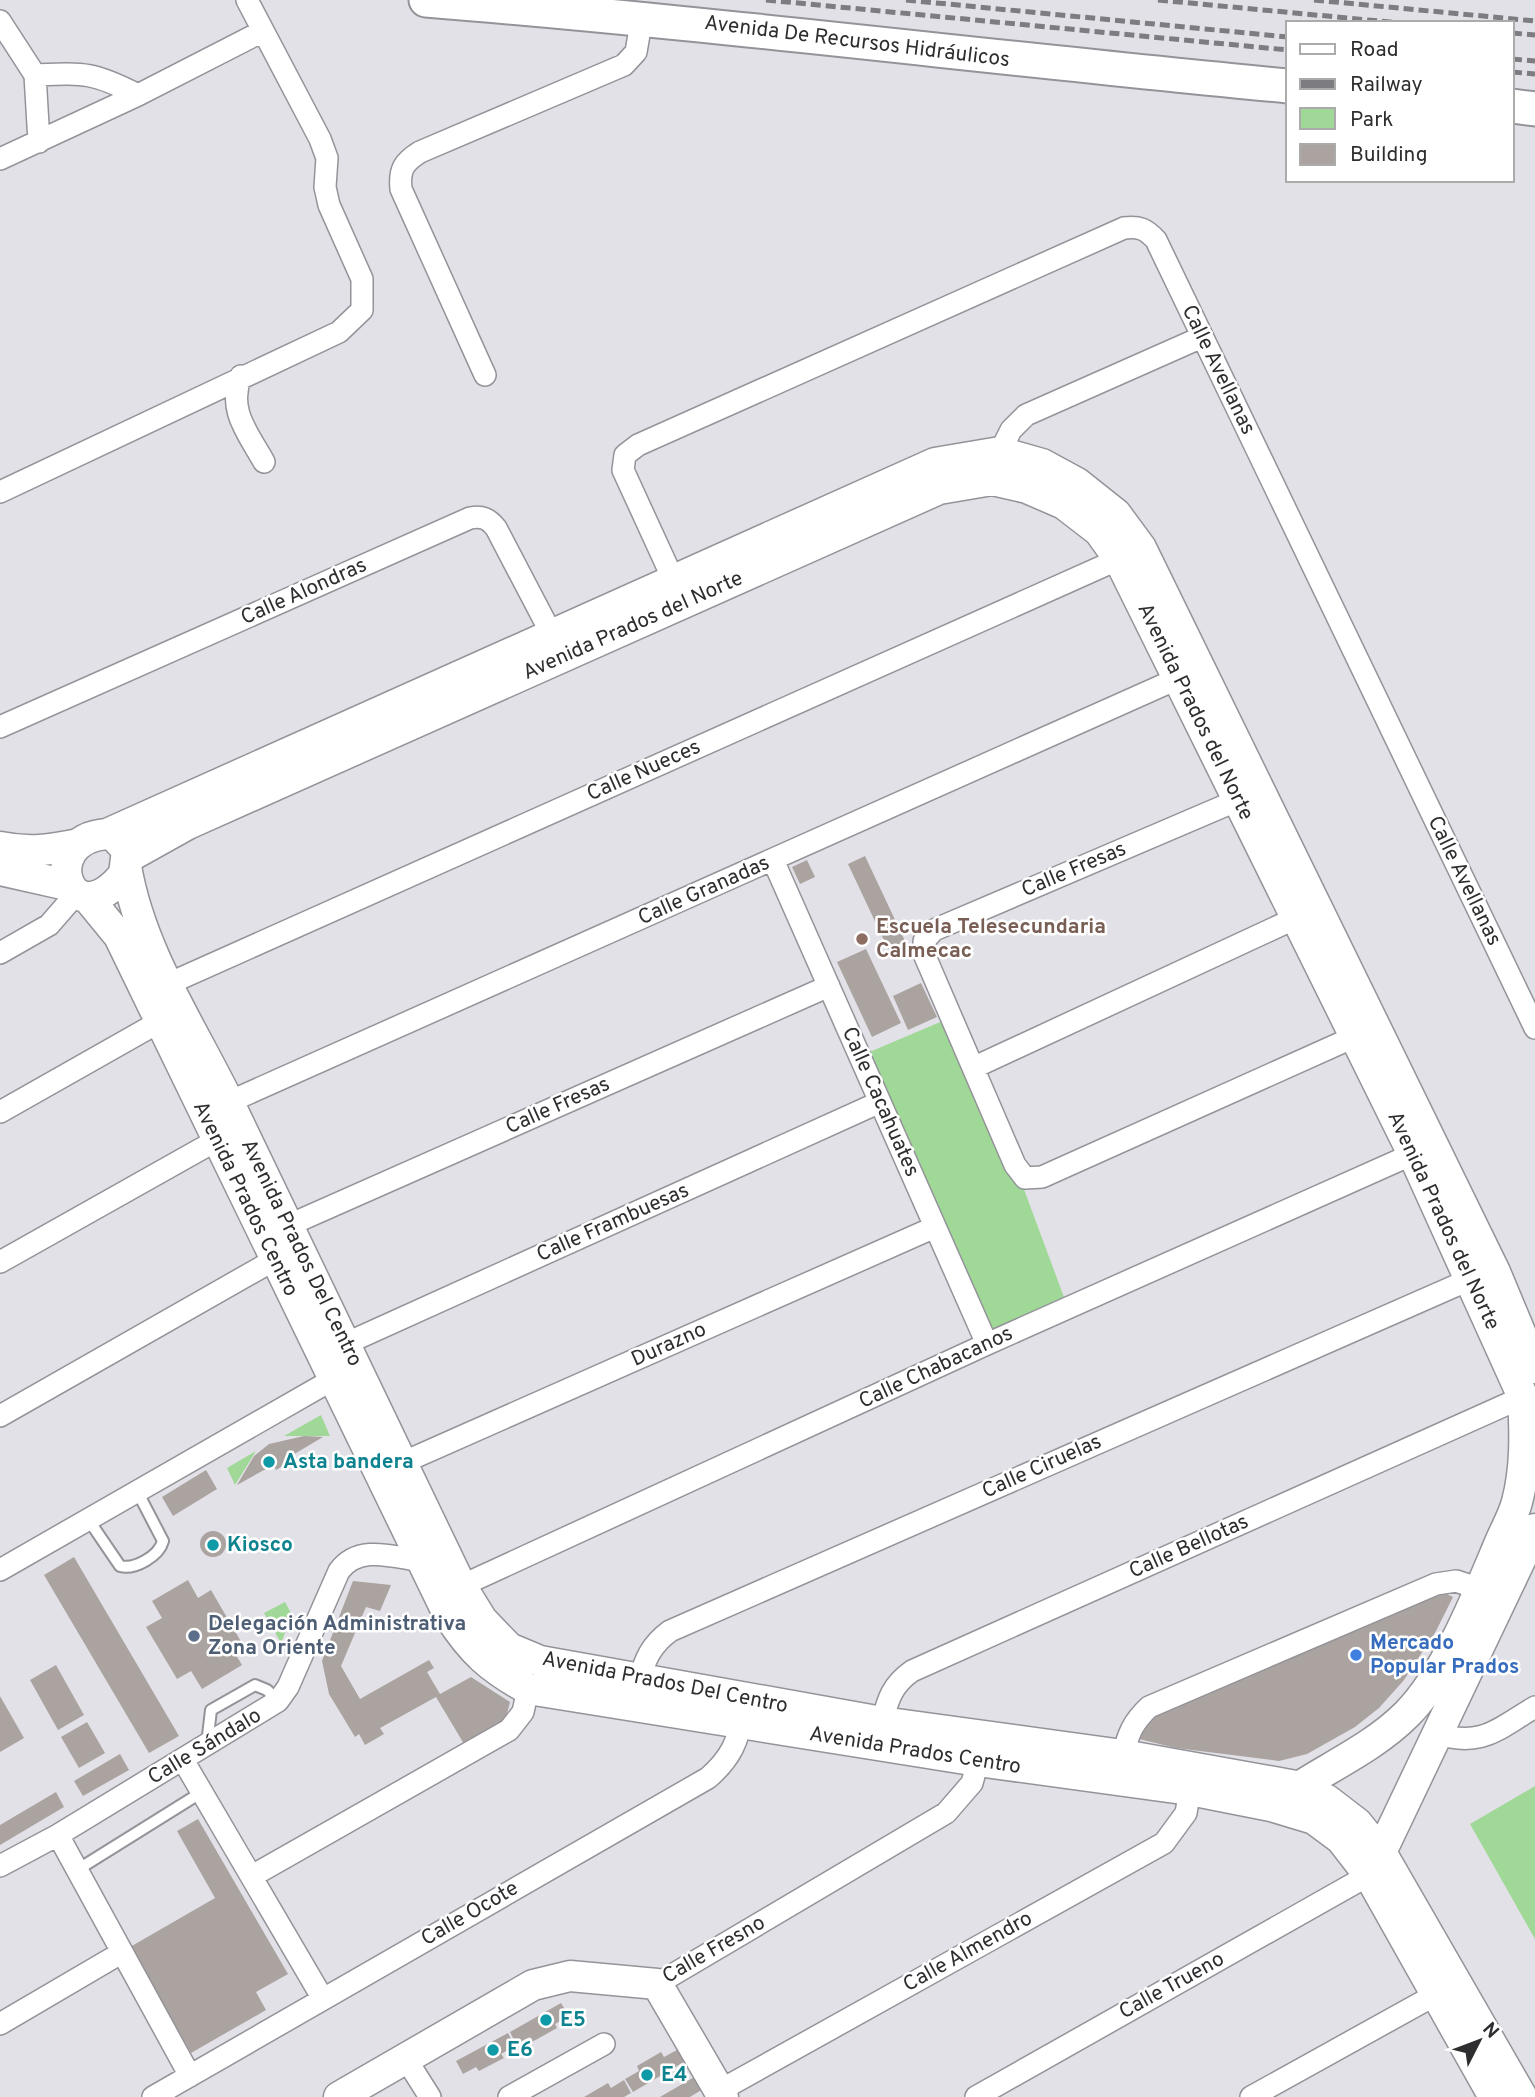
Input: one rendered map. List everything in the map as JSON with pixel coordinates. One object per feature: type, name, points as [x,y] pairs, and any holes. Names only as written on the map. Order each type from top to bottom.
[{"type":"main road","name":"Avenida De Recursos Hidráulicos","points":[[426,0],[642,17],[992,58],[1286,86]]},
{"type":"main road","points":[[1514,106],[1535,108]]},
{"type":"main road","name":"Avenida Prados del Norte","points":[[93,839],[552,635],[614,620],[673,579],[1000,452],[1042,464],[1077,483],[1116,514],[1141,548],[1336,972],[1496,1272],[1535,1368]]},
{"type":"main road","name":"Avenida Prados del Norte","points":[[127,862],[188,824],[614,620],[937,476],[992,480],[1027,488],[1064,504],[1090,524],[1119,559],[1296,918],[1336,972],[1354,1037],[1413,1154],[1523,1397],[1529,1470],[1444,1686],[1436,1734],[1383,1877]]},
{"type":"main road","points":[[77,892],[67,863],[93,839]]},
{"type":"main road","points":[[0,847],[24,852],[43,852],[93,839],[122,842],[127,862],[117,882],[107,890],[77,892],[0,870]]},
{"type":"main road","name":"Avenida Prados Del Centro","points":[[127,862],[137,915],[287,1226],[345,1363],[402,1463],[461,1586],[482,1620],[509,1648],[540,1661],[639,1681],[742,1711],[882,1722],[1123,1755],[1296,1786],[1327,1800],[1357,1823],[1383,1877]]},
{"type":"main road","name":"Avenida Prados Centro","points":[[77,892],[118,936],[274,1260],[345,1363],[422,1561],[449,1616],[468,1645],[495,1671],[528,1689],[742,1711],[978,1761],[1190,1790],[1270,1806],[1314,1819],[1383,1877]]},
{"type":"main road","name":"Avenida Prados del Norte","points":[[1270,1806],[1296,1786],[1378,1738],[1444,1686],[1535,1530]]},
{"type":"main road","points":[[1383,1877],[1435,1995],[1494,2097]]},
{"type":"main road","points":[[1383,1877],[1522,2097]]},
{"type":"main road","name":"Calle Fresno","points":[[339,2097],[533,1985],[570,1976],[657,1984]]},
{"type":"main road","points":[[657,1984],[721,2094]]},
{"type":"street","points":[[0,492],[339,332],[362,310],[362,279],[328,205],[325,187],[327,158],[320,139],[247,0]]},
{"type":"street","points":[[485,375],[401,189],[399,173],[406,160],[420,152],[624,65],[636,52],[642,17]]},
{"type":"street","points":[[0,21],[35,75],[39,142]]},
{"type":"street","points":[[0,159],[138,95],[263,31]]},
{"type":"street","points":[[35,75],[82,73],[102,76],[138,95]]},
{"type":"street","name":"Calle Avellanas","points":[[673,579],[623,470],[625,455],[638,445],[1124,228],[1136,226],[1147,230],[1156,240],[1535,1028]]},
{"type":"street","points":[[1000,452],[1011,430],[1027,415],[1202,337]]},
{"type":"street","points":[[242,376],[234,394],[238,414],[264,462]]},
{"type":"street","name":"Calle Alondras","points":[[0,727],[470,518],[480,516],[490,520],[496,528],[552,635]]},
{"type":"street","name":"Calle Nueces","points":[[168,984],[1119,559]]},
{"type":"street","name":"Calle Granadas","points":[[229,1102],[1179,678]]},
{"type":"street","name":"Calle Fresas","points":[[1238,800],[934,930],[924,941],[924,954],[1015,1165],[1025,1178],[1042,1177],[1354,1037]]},
{"type":"street","name":"Calle Cacahuates","points":[[773,860],[987,1344]]},
{"type":"street","points":[[0,953],[49,925],[77,892]]},
{"type":"street","points":[[975,1067],[1296,918]]},
{"type":"street","name":"Calle Fresas","points":[[287,1226],[829,986]]},
{"type":"street","points":[[0,1112],[159,1022]]},
{"type":"street","name":"Calle Frambuesas","points":[[0,1570],[345,1363],[880,1102]]},
{"type":"street","points":[[0,1262],[217,1140]]},
{"type":"street","name":"Calle Chabacanos","points":[[461,1586],[987,1344],[1413,1154]]},
{"type":"street","name":"Durazno","points":[[402,1463],[935,1227]]},
{"type":"street","points":[[0,1416],[274,1260]]},
{"type":"street","name":"Calle Ciruelas","points":[[639,1681],[651,1649],[670,1631],[1471,1279]]},
{"type":"street","name":"Calle Bellotas","points":[[882,1722],[888,1697],[897,1681],[912,1671],[1523,1397]]},
{"type":"street","name":"Calle Sándalo","points":[[0,1866],[58,1835],[278,1701],[288,1687],[346,1561],[358,1554],[370,1553],[422,1561]]},
{"type":"street","points":[[1123,1755],[1132,1727],[1149,1707],[1436,1584],[1456,1581],[1480,1589]]},
{"type":"street","points":[[252,1876],[509,1730],[523,1712],[528,1689]]},
{"type":"street","points":[[1436,1734],[1462,1741],[1482,1738],[1535,1707]]},
{"type":"street","name":"Calle Ocote","points":[[153,2097],[708,1778],[724,1764],[735,1747],[742,1711]]},
{"type":"street","points":[[183,1760],[323,1998]]},
{"type":"street","name":"Calle Fresno","points":[[657,1984],[946,1813],[972,1783],[978,1761]]},
{"type":"street","name":"Calle Almendro","points":[[721,2094],[1164,1843],[1186,1813],[1190,1790]]},
{"type":"street","points":[[58,1835],[190,2076]]},
{"type":"street","name":"Calle Trueno","points":[[976,2097],[1383,1877]]},
{"type":"street","points":[[0,2024],[121,1953]]},
{"type":"street","points":[[1251,2097],[1435,1995]]},
{"type":"street","points":[[509,2097],[604,2044]]},
{"type":"street","points":[[406,2059],[430,2097]]},
{"type":"lane","points":[[88,1519],[120,1566],[134,1566],[156,1554],[163,1541],[137,1490]]},
{"type":"lane","points":[[207,1744],[209,1714],[215,1707],[255,1685],[267,1690],[278,1701]]},
{"type":"lane","points":[[77,1870],[202,1792]]},
{"type":"green space","points":[[952,1017],[1015,1165],[1068,1308],[987,1344],[860,1056]]},
{"type":"green space","points":[[321,1415],[330,1436],[284,1436]]},
{"type":"green space","points":[[256,1451],[235,1485],[227,1468]]},
{"type":"green space","points":[[285,1602],[292,1615],[281,1643],[264,1613]]},
{"type":"green space","points":[[1535,1786],[1535,1939],[1470,1824]]},
{"type":"building","points":[[865,856],[905,941],[888,949],[848,864]]},
{"type":"building","points":[[807,860],[815,877],[800,884],[792,867]]},
{"type":"building","points":[[866,949],[901,1023],[872,1037],[837,962]]},
{"type":"building","points":[[921,983],[937,1017],[908,1030],[893,996]]},
{"type":"building","name":"Asta bandera","points":[[304,1436],[323,1437],[291,1456],[293,1460],[276,1470],[273,1465],[237,1485],[254,1456],[269,1444]]},
{"type":"building","points":[[206,1470],[217,1489],[173,1516],[162,1497]]},
{"type":"building","name":"Kiosco","points":[[213,1531],[222,1535],[226,1544],[222,1553],[213,1557],[204,1553],[200,1544],[204,1535]]},
{"type":"building","points":[[74,1557],[179,1736],[149,1753],[44,1575]]},
{"type":"building","name":"Delegación Administrativa Zona Oriente","points":[[188,1580],[198,1598],[211,1590],[243,1645],[233,1650],[242,1665],[202,1689],[191,1671],[177,1679],[146,1627],[162,1618],[152,1601]]},
{"type":"building","points":[[353,1581],[391,1585],[380,1611],[366,1607],[341,1666],[360,1699],[429,1660],[434,1668],[427,1672],[440,1694],[471,1677],[510,1702],[503,1729],[467,1749],[436,1697],[380,1728],[384,1734],[365,1745],[359,1734],[355,1737],[329,1694],[322,1661]]},
{"type":"building","name":"Mercado Popular Prados","points":[[1443,1592],[1453,1597],[1436,1631],[1404,1680],[1379,1708],[1355,1727],[1307,1754],[1279,1761],[1176,1748],[1139,1739],[1146,1718]]},
{"type":"building","points":[[56,1665],[84,1715],[58,1730],[30,1680]]},
{"type":"building","points":[[0,1696],[24,1738],[0,1752]]},
{"type":"building","points":[[87,1722],[105,1753],[79,1768],[61,1737]]},
{"type":"building","points":[[120,1754],[129,1770],[83,1796],[74,1781]]},
{"type":"building","points":[[56,1792],[64,1807],[0,1845],[0,1825]]},
{"type":"building","points":[[198,1819],[288,1974],[256,1992],[266,2010],[191,2053],[130,1947],[215,1898],[177,1831]]},
{"type":"building","name":"E5","points":[[561,2003],[569,2016],[555,2024],[557,2028],[532,2042],[530,2037],[516,2044],[510,2032]]},
{"type":"building","name":"E6","points":[[508,2033],[515,2046],[501,2054],[504,2058],[479,2071],[476,2067],[463,2074],[456,2061]]},
{"type":"building","name":"E4","points":[[677,2050],[684,2062],[633,2092],[625,2079],[639,2071],[637,2066],[661,2052],[664,2057]]},
{"type":"building","points":[[696,2076],[703,2089],[690,2097],[660,2097]]},
{"type":"building","points":[[624,2080],[631,2093],[624,2097],[584,2097],[608,2083],[611,2088]]},
{"type":"railway","points":[[766,0],[1286,50]]},
{"type":"railway","points":[[906,0],[1286,37]]},
{"type":"railway","points":[[1158,0],[1379,21]]},
{"type":"railway","points":[[1314,0],[1535,21]]},
{"type":"railway","points":[[1514,33],[1535,35]]},
{"type":"railway","points":[[1514,59],[1535,61]]},
{"type":"railway","points":[[1514,72],[1535,74]]},
{"type":"place","name":"Escuela Telesecundaria Calmecac","points":[[862,939]]},
{"type":"place","name":"Asta bandera","points":[[269,1462]]},
{"type":"place","name":"Kiosco","points":[[213,1545]]},
{"type":"place","name":"Delegación Administrativa Zona Oriente","points":[[194,1636]]},
{"type":"place","name":"Mercado Popular Prados","points":[[1356,1655]]},
{"type":"place","name":"E5","points":[[546,2020]]},
{"type":"place","name":"E6","points":[[493,2050]]},
{"type":"place","name":"E4","points":[[647,2075]]}]
